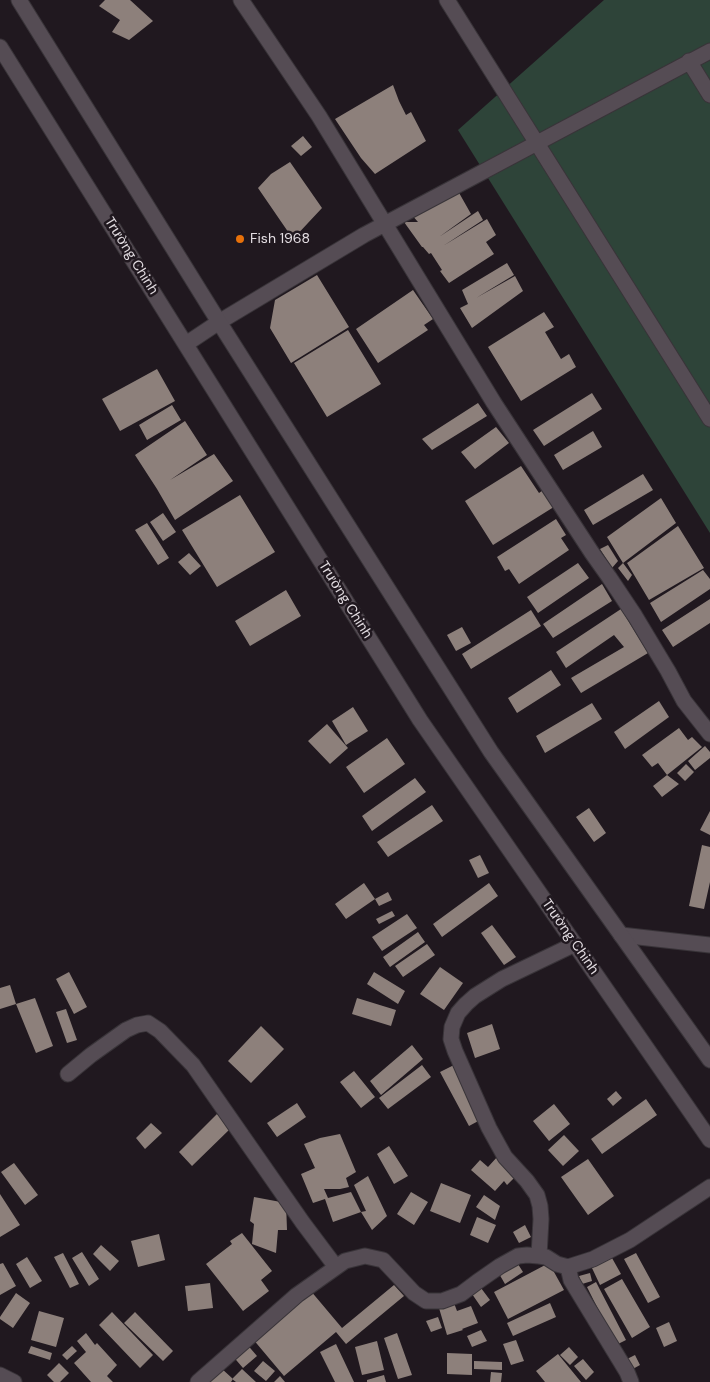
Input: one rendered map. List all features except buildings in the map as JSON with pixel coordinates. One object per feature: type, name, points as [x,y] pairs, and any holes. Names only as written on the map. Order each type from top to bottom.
[{"type":"street","points":[[19,0],[219,322],[491,752],[710,1060]]},
{"type":"street","points":[[241,0],[319,116],[499,411],[635,616],[684,701],[710,734]]},
{"type":"street","points":[[447,0],[710,419]]},
{"type":"street","name":"Trường Chinh","points":[[0,47],[420,720],[710,1140]]},
{"type":"street","points":[[186,344],[219,322],[364,235],[710,50]]},
{"type":"street","points":[[689,61],[710,95]]},
{"type":"street","points":[[621,935],[710,945]]},
{"type":"street","points":[[539,1256],[541,1219],[537,1195],[505,1157],[489,1128],[455,1052],[451,1039],[452,1027],[458,1013],[475,996],[502,979],[575,944]]},
{"type":"street","points":[[68,1074],[126,1030],[148,1023],[160,1031],[193,1065],[303,1224],[336,1267]]},
{"type":"street","points":[[198,1382],[297,1295],[345,1260],[365,1256],[383,1260],[414,1293],[426,1301],[442,1301],[462,1294],[500,1266],[518,1256],[546,1257],[557,1264],[568,1267],[593,1259],[630,1240],[710,1187]]},
{"type":"street","points":[[568,1267],[571,1280],[627,1372],[631,1382]]},
{"type":"street","points":[[0,1375],[14,1382]]},
{"type":"green space","points":[[604,0],[710,0],[710,533],[458,130]]},
{"type":"place","name":"Fish 1968","points":[[240,239]]}]
